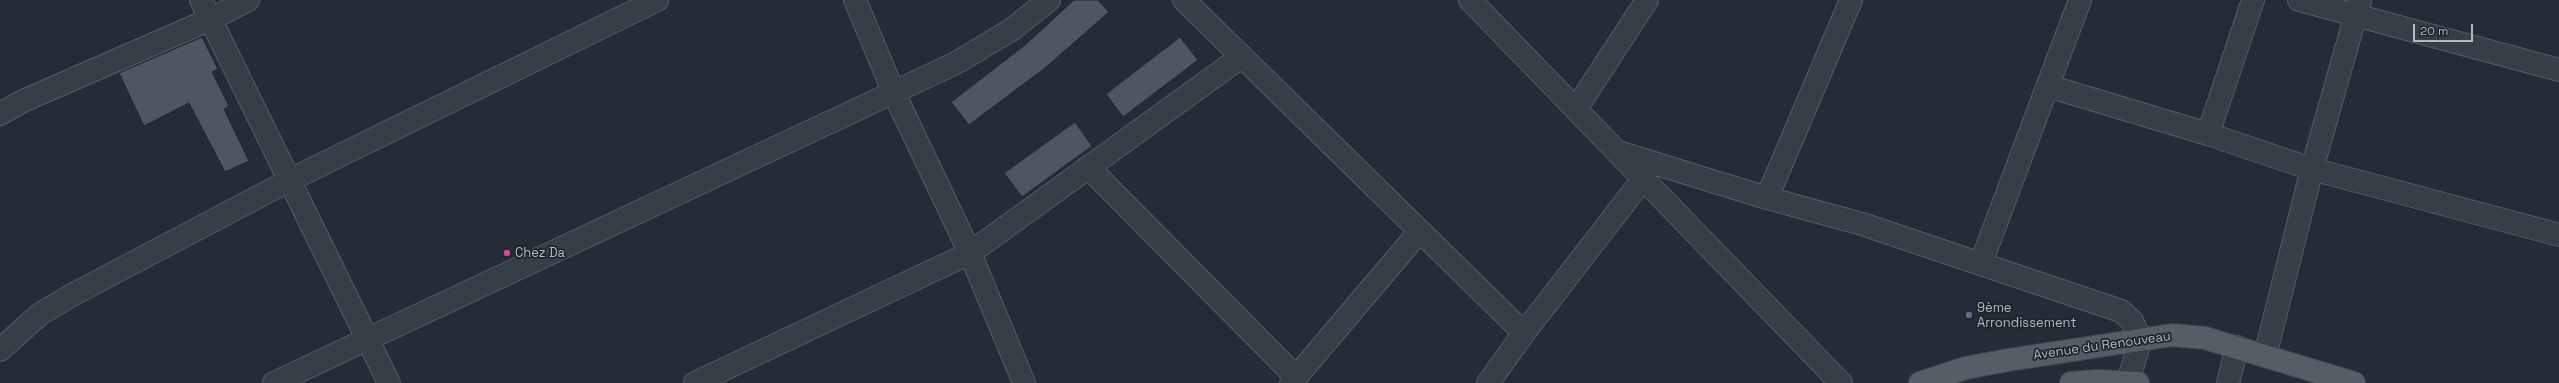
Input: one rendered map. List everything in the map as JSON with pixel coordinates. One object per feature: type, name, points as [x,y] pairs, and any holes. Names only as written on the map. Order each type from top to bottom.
[{"type":"main road","name":"Avenue du Renouveau","points":[[1920,383],[1966,368],[2008,360],[2172,335],[2205,338],[2354,383]]},
{"type":"main road","points":[[2071,383],[2133,382]]},
{"type":"street","points":[[201,0],[389,383]]},
{"type":"street","points":[[0,114],[23,101],[211,19],[248,0]]},
{"type":"street","points":[[0,350],[40,314],[72,295],[290,180],[657,0]]},
{"type":"street","points":[[855,0],[893,91],[970,253],[1024,383]]},
{"type":"street","points":[[274,383],[893,91],[956,63],[1011,30],[1049,0]]},
{"type":"street","points":[[1184,0],[1419,232],[1524,333]]},
{"type":"street","points":[[1470,0],[1841,383]]},
{"type":"street","points":[[1576,109],[1647,0]]},
{"type":"street","points":[[1767,198],[1851,0]]},
{"type":"street","points":[[1981,263],[2080,0]]},
{"type":"street","points":[[2208,134],[2253,0]]},
{"type":"street","points":[[2299,0],[2357,8],[2559,70]]},
{"type":"street","points":[[2265,356],[2312,169],[2357,8]]},
{"type":"street","points":[[694,383],[970,253],[1241,57]]},
{"type":"street","points":[[2048,86],[2208,134],[2312,169],[2559,235]]},
{"type":"street","points":[[1618,152],[1767,198],[1862,224],[2121,310],[2132,322],[2141,339],[2133,382]]},
{"type":"street","points":[[1088,168],[1293,380],[1419,232]]},
{"type":"street","points":[[1488,383],[1524,333],[1644,179]]},
{"type":"street","points":[[2228,383],[2237,347]]},
{"type":"building","points":[[1074,0],[1098,0],[1109,12],[1045,68],[969,125],[951,102],[1025,45]]},
{"type":"building","points":[[202,37],[218,69],[212,72],[229,106],[224,109],[249,161],[225,172],[189,103],[144,126],[119,73]]},
{"type":"building","points":[[1180,37],[1198,60],[1123,117],[1106,94]]},
{"type":"building","points":[[1075,122],[1092,146],[1022,197],[1004,173]]},
{"type":"place","name":"Chez Da","points":[[507,253]]},
{"type":"place","name":"9ème Arrondissement","points":[[1969,315]]}]
